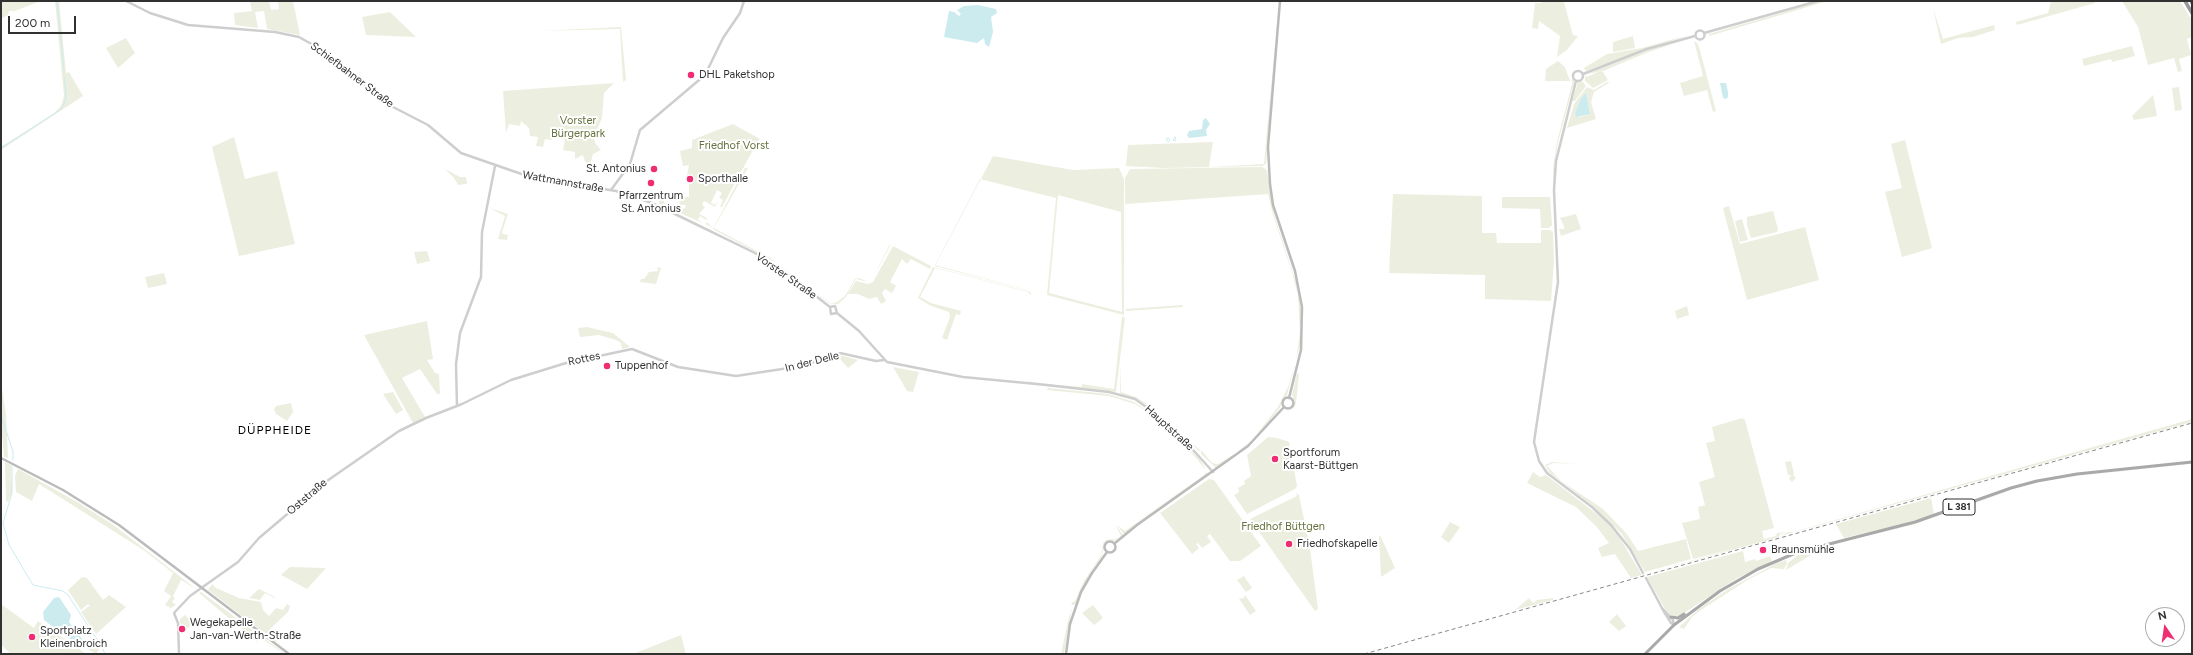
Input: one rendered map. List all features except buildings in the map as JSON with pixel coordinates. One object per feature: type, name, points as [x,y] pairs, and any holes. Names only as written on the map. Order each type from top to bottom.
[{"type":"highway","points":[[2185,1],[2192,13]]},
{"type":"main road","points":[[1066,654],[1070,624],[1081,592],[1107,552],[1114,551],[1115,543],[1137,525],[1251,444],[1284,407],[1284,400],[1289,398],[1301,345],[1302,306],[1294,271],[1275,214],[1268,166],[1280,1]]},
{"type":"main road","points":[[1284,407],[1288,409],[1293,406],[1294,401],[1289,398]]},
{"type":"main road","points":[[1,458],[44,479],[87,504],[139,540],[289,654]]},
{"type":"main road","name":"L 381","points":[[1645,654],[1674,625],[1690,612],[1737,580],[1787,556],[1832,542],[1915,522],[2011,488],[2060,476],[2192,462]]},
{"type":"main road","points":[[1107,552],[1105,549],[1106,543],[1109,541],[1115,543]]},
{"type":"main road","name":"L 381","points":[[1671,617],[1678,618],[1690,612]]},
{"type":"street","name":"Schiefbahner Straße","points":[[126,1],[144,11],[176,22],[203,27],[280,33],[306,40],[326,53],[393,107],[431,128],[457,151],[495,166]]},
{"type":"street","points":[[611,190],[630,164],[640,130],[705,75],[712,64],[722,40],[740,13],[744,1]]},
{"type":"street","points":[[1695,36],[1698,30],[1704,33],[1818,1]]},
{"type":"street","points":[[1643,573],[1628,546],[1611,525],[1592,507],[1551,477],[1541,465],[1535,448],[1535,431],[1558,282],[1554,190],[1556,161],[1576,81],[1573,76],[1574,73],[1579,71],[1583,74],[1647,49],[1695,36],[1701,39],[1704,33]]},
{"type":"street","points":[[1576,81],[1582,80],[1583,74]]},
{"type":"street","name":"Wattmannstraße","points":[[495,166],[548,181],[611,190],[652,203],[719,236]]},
{"type":"street","points":[[457,406],[456,364],[460,333],[482,273],[482,232],[495,166]]},
{"type":"street","name":"Vorster Straße","points":[[719,236],[769,261],[830,307],[831,314],[837,313]]},
{"type":"street","name":"Vorster Straße","points":[[830,307],[836,306],[837,313],[859,331],[884,360]]},
{"type":"street","name":"Rottes","points":[[457,406],[517,377],[566,363],[632,349],[639,350],[678,367],[716,373]]},
{"type":"street","name":"In der Delle","points":[[716,373],[744,376],[802,366],[840,353],[878,361],[884,360]]},
{"type":"street","name":"Hauptstraße","points":[[884,360],[963,377],[1114,392],[1135,400],[1149,409],[1184,440],[1213,472]]},
{"type":"street","name":"Oststraße","points":[[179,654],[178,623],[174,613],[187,599],[231,568],[259,538],[324,482],[353,461],[399,431],[426,418],[457,406]]},
{"type":"street","points":[[1646,578],[1671,623],[1674,625]]},
{"type":"street","points":[[1662,607],[1671,617],[1674,625]]},
{"type":"green space","points":[[1,1],[41,1],[15,11],[9,11],[8,15],[1,19]]},
{"type":"green space","points":[[55,1],[59,1],[66,73],[69,72],[83,96],[1,150],[1,147],[53,114],[61,106],[64,96]]},
{"type":"green space","points":[[250,1],[269,1],[271,10],[279,9],[278,1],[293,1],[300,35],[267,29],[264,11],[255,12],[258,28],[235,25],[234,13],[252,11]]},
{"type":"green space","points":[[1279,1],[1266,164],[1262,166],[1164,168],[1126,166],[1128,145],[1213,142],[1209,167],[1264,164]]},
{"type":"green space","points":[[1542,1],[1564,2],[1573,35],[1578,36],[1567,50],[1557,57],[1560,36],[1539,21],[1538,29],[1532,28],[1535,3],[1541,3]]},
{"type":"green space","points":[[1822,1],[1828,1],[1709,36],[1709,34]]},
{"type":"green space","points":[[2051,1],[2095,1],[2095,3],[2017,25],[2016,22],[2048,13]]},
{"type":"green space","points":[[2122,1],[2180,1],[2192,20],[2192,37],[2187,39],[2191,55],[2179,59],[2182,71],[2178,72],[2174,58],[2148,65],[2138,27]]},
{"type":"green space","points":[[1933,8],[1943,39],[1994,25],[1995,30],[1973,37],[1958,38],[1941,44]]},
{"type":"green space","points":[[390,12],[416,37],[366,35],[362,17]]},
{"type":"green space","points":[[621,27],[626,80],[623,82],[620,29],[540,31]]},
{"type":"green space","points":[[1688,35],[1586,71],[1584,68],[1607,54],[1642,48]]},
{"type":"green space","points":[[1633,36],[1635,48],[1613,52],[1613,42]]},
{"type":"green space","points":[[126,38],[135,53],[118,68],[106,48]]},
{"type":"green space","points":[[1690,38],[1646,53],[1603,71],[1587,74],[1648,50]]},
{"type":"green space","points":[[1694,41],[1698,44],[1701,54],[1716,111],[1713,112],[1707,90],[1684,96],[1680,83],[1703,76]]},
{"type":"green space","points":[[2132,46],[2135,56],[2112,62],[2111,59],[2084,66],[2082,59]]},
{"type":"green space","points":[[1558,61],[1565,67],[1570,81],[1545,81],[1546,69]]},
{"type":"green space","points":[[1600,71],[1603,72],[1608,80],[1593,88],[1585,81],[1585,76],[1587,77]]},
{"type":"green space","points":[[1572,72],[1574,83],[1558,142],[1554,168],[1555,227],[1553,168],[1557,142],[1572,84]]},
{"type":"green space","points":[[1578,82],[1583,82],[1586,86],[1575,101],[1572,101]]},
{"type":"green space","points":[[1607,82],[1610,82],[1594,92],[1591,102],[1596,119],[1567,128],[1574,104],[1587,87],[1594,90]],"holes":[[[1586,92],[1590,114],[1578,117],[1575,113],[1580,100]]]},
{"type":"green space","name":"Vorster Bürgerpark","points":[[614,83],[604,93],[602,118],[594,137],[595,143],[601,150],[593,154],[590,165],[585,162],[583,155],[575,159],[575,152],[563,150],[565,140],[553,137],[552,140],[545,139],[543,147],[536,146],[538,137],[530,136],[529,128],[521,121],[520,126],[509,124],[506,133],[503,91]]},
{"type":"green space","points":[[2179,87],[2182,110],[2175,111],[2172,88]]},
{"type":"green space","points":[[2153,95],[2157,116],[2134,120],[2132,116]]},
{"type":"green space","name":"Friedhof Vorst","points":[[733,124],[760,139],[754,144],[753,150],[722,207],[720,207],[723,200],[719,198],[722,193],[717,190],[711,203],[715,205],[719,200],[715,207],[704,201],[702,205],[705,207],[699,214],[707,218],[706,220],[700,216],[698,220],[705,224],[659,204],[659,201],[664,201],[664,203],[670,204],[680,210],[685,208],[686,205],[680,205],[678,197],[689,197],[689,184],[692,184],[693,176],[687,175],[689,165],[683,166],[680,151],[692,148],[692,140]]},
{"type":"green space","points":[[234,137],[245,179],[277,171],[295,244],[239,256],[212,147]]},
{"type":"green space","points":[[1905,140],[1932,248],[1902,257],[1885,192],[1902,188],[1891,144]]},
{"type":"green space","points":[[993,156],[1073,170],[1119,168],[1124,179],[1124,315],[935,266],[1047,295],[1056,198],[981,179]],"holes":[[[1058,195],[1121,212],[1122,312],[1049,293]]]},
{"type":"green space","points":[[1262,167],[1267,170],[1274,215],[1296,282],[1301,306],[1301,340],[1296,360],[1300,332],[1298,295],[1273,215],[1268,194],[1125,204],[1125,178],[1130,169]]},
{"type":"green space","points":[[745,168],[748,168],[714,228],[770,258],[831,304],[775,262],[713,229]]},
{"type":"green space","points":[[445,169],[460,177],[466,177],[467,184],[458,185],[454,178]]},
{"type":"green space","points":[[1393,194],[1482,196],[1482,233],[1496,233],[1497,243],[1541,243],[1541,230],[1550,230],[1553,232],[1554,261],[1551,301],[1485,299],[1485,275],[1389,273]]},
{"type":"green space","points":[[1502,197],[1550,197],[1552,225],[1549,228],[1541,228],[1540,209],[1502,208]]},
{"type":"green space","points":[[1729,206],[1740,244],[1805,227],[1819,280],[1747,300],[1723,208]]},
{"type":"green space","points":[[490,208],[508,214],[502,232],[503,234],[508,235],[507,240],[498,239],[505,216]]},
{"type":"green space","points":[[1773,211],[1778,229],[1777,232],[1751,238],[1747,225],[1747,217]]},
{"type":"green space","points":[[1576,214],[1581,229],[1561,236],[1559,229],[1564,229],[1564,226],[1560,218]]},
{"type":"green space","points":[[1742,219],[1748,240],[1740,242],[1735,221]]},
{"type":"green space","points":[[890,244],[890,246],[872,280]]},
{"type":"green space","points":[[893,246],[931,266],[930,269],[911,259],[907,264],[902,259],[890,282],[896,286],[892,293],[885,289],[882,293],[886,301],[881,304],[877,297],[869,299],[858,294],[848,294],[856,281],[868,284],[873,282]]},
{"type":"green space","points":[[427,251],[430,261],[417,264],[414,252]]},
{"type":"green space","points":[[657,267],[661,268],[656,284],[640,282],[641,279],[644,279],[649,272],[658,271]]},
{"type":"green space","points":[[933,267],[1030,292],[1031,295],[1028,292],[935,268],[920,297],[931,303],[961,311],[960,315],[956,314],[947,340],[942,338],[950,317],[949,312],[931,306],[918,298]]},
{"type":"green space","points":[[164,273],[167,284],[148,288],[145,277]]},
{"type":"green space","points":[[859,278],[868,282],[856,279],[846,297],[838,304],[831,304],[837,302],[845,296],[855,279]]},
{"type":"green space","points":[[1182,305],[1183,307],[1126,311],[1126,309]]},
{"type":"green space","points":[[1687,306],[1689,315],[1677,319],[1675,311]]},
{"type":"green space","points":[[1122,316],[1125,318],[1116,392],[1024,382],[1082,387],[1082,384],[1114,389]]},
{"type":"green space","points":[[427,321],[433,359],[427,360],[435,373],[439,374],[440,394],[437,394],[420,369],[402,378],[425,417],[413,423],[364,335]]},
{"type":"green space","points":[[587,327],[613,333],[630,347],[622,349],[621,343],[599,335],[580,337],[578,328]]},
{"type":"green space","points":[[840,355],[858,360],[848,368],[839,358]]},
{"type":"green space","points":[[1121,363],[1121,392],[1136,397],[1150,406],[1200,450],[1199,451],[1150,407],[1135,398],[1120,393]]},
{"type":"green space","points":[[1295,364],[1287,395],[1282,400],[1281,406],[1254,438],[1278,407],[1288,387]]},
{"type":"green space","points":[[893,367],[919,372],[913,392],[907,391]]},
{"type":"green space","points":[[1297,373],[1299,374],[1296,403],[1293,411],[1295,402],[1292,395]]},
{"type":"green space","points":[[1,382],[6,414],[8,458],[4,457]]},
{"type":"green space","points":[[1048,388],[1108,394],[1134,402],[1149,412],[1186,445],[1200,460],[1205,468],[1207,474],[1124,534],[1117,525],[1125,531],[1204,475],[1206,472],[1205,469],[1186,446],[1147,412],[1135,404],[1109,396],[1047,390]]},
{"type":"green space","points":[[393,392],[403,410],[396,414],[383,394]]},
{"type":"green space","points":[[291,403],[293,412],[287,421],[276,414],[274,409],[276,406]]},
{"type":"green space","points":[[1742,418],[1745,420],[1774,528],[1762,531],[1764,539],[1776,536],[1777,533],[1787,532],[1780,534],[1779,537],[1649,573],[1736,548],[1693,559],[1682,523],[1700,519],[1698,507],[1705,505],[1699,482],[1715,477],[1706,443],[1715,441],[1712,427]]},
{"type":"green space","points":[[2192,419],[2192,422],[1780,536],[1788,532],[1793,532]]},
{"type":"green space","points":[[1268,437],[1289,442],[1297,486],[1295,489],[1247,514],[1234,495],[1239,492],[1238,488],[1245,484],[1244,481],[1251,476],[1247,455]]},
{"type":"green space","points":[[1252,440],[1247,445],[1216,468],[1201,454],[1201,450],[1212,463],[1218,464],[1236,453]]},
{"type":"green space","points":[[1791,461],[1793,475],[1796,478],[1792,482],[1789,479],[1791,475],[1788,475],[1785,462]]},
{"type":"green space","points":[[5,462],[11,465],[12,493],[8,502],[6,501]]},
{"type":"green space","points":[[1552,462],[1577,464],[1553,463],[1547,466],[1561,481],[1603,509],[1626,533],[1638,551],[1686,539],[1691,559],[1645,572],[1621,533],[1593,506],[1549,472],[1545,465]]},
{"type":"green space","points":[[2192,463],[2077,476],[2030,484],[2076,476]]},
{"type":"green space","points":[[18,469],[79,503],[115,526],[196,589],[181,580],[173,596],[175,598],[172,602],[176,605],[171,608],[165,605],[171,596],[164,591],[173,573],[145,551],[39,484],[32,501],[16,492],[15,476]]},
{"type":"green space","points":[[1533,472],[1540,477],[1546,475],[1606,521],[1618,535],[1642,575],[1631,578],[1615,554],[1602,557],[1598,548],[1609,543],[1596,526],[1576,507],[1527,483]]},
{"type":"green space","points":[[1209,479],[1214,480],[1261,546],[1240,561],[1230,561],[1210,534],[1207,536],[1211,542],[1202,548],[1198,543],[1196,544],[1199,548],[1192,554],[1160,513]]},
{"type":"green space","points":[[2030,484],[1915,524],[1835,543],[1789,557],[1822,546],[1915,523]]},
{"type":"green space","name":"Friedhof Büttgen","points":[[1296,493],[1299,495],[1310,549],[1318,609],[1315,611],[1250,519],[1297,496]]},
{"type":"green space","points":[[1931,498],[1934,514],[1903,524],[1844,538],[1836,524]]},
{"type":"green space","points":[[1450,522],[1460,527],[1449,543],[1441,537]]},
{"type":"green space","points":[[1115,524],[1123,535],[1116,540],[1105,542],[1102,556],[1090,573],[1075,605],[1073,605],[1071,603],[1075,601],[1084,581],[1102,554],[1103,543],[1106,540],[1116,539],[1121,536]]},
{"type":"green space","points":[[1380,535],[1395,568],[1381,577],[1379,537]]},
{"type":"green space","points":[[1838,543],[1816,552],[1786,570],[1788,563],[1798,555]]},
{"type":"green space","points":[[1743,551],[1745,562],[1755,559],[1756,561],[1770,556],[1772,561],[1736,579],[1678,617],[1670,615],[1665,609],[1647,577]]},
{"type":"green space","points":[[1786,560],[1787,563],[1784,569],[1771,568],[1749,579],[1701,610],[1692,617],[1684,629],[1679,627],[1700,608],[1730,588],[1775,564],[1782,561],[1783,564],[1783,561]]},
{"type":"green space","points":[[290,567],[326,568],[307,589],[281,575]]},
{"type":"green space","points":[[1244,576],[1252,588],[1246,592],[1237,580]]},
{"type":"green space","points":[[82,577],[87,578],[103,600],[109,595],[126,607],[96,634],[81,612],[89,606],[91,607],[88,604],[81,610],[68,590]]},
{"type":"green space","points":[[212,584],[216,588],[239,598],[261,602],[263,610],[269,616],[276,608],[283,610],[287,604],[290,606],[288,612],[270,629],[278,639],[276,642],[208,590]]},
{"type":"green space","points":[[259,589],[275,598],[265,593],[260,600],[249,598]]},
{"type":"green space","points":[[201,592],[284,654],[261,638],[257,642],[199,593]]},
{"type":"green space","points":[[1245,595],[1256,611],[1250,615],[1239,599],[1244,598]]},
{"type":"green space","points":[[1529,598],[1533,603],[1537,600],[1553,598],[1553,600],[1515,610]]},
{"type":"green space","name":"Sportplatz Kleinenbroich","points":[[1,604],[34,628],[38,621],[86,654],[11,654],[1,645]]},
{"type":"green space","points":[[1093,605],[1103,618],[1094,625],[1082,613]]},
{"type":"green space","points":[[1072,608],[1064,654],[1061,654],[1068,621]]},
{"type":"green space","points":[[1617,614],[1626,626],[1619,631],[1609,622]]},
{"type":"green space","points":[[185,615],[193,623],[186,630],[180,623],[180,619]]},
{"type":"green space","points":[[681,635],[686,654],[633,654]]},
{"type":"green space","points":[[88,640],[100,648],[96,654],[83,646]]},
{"type":"water","points":[[978,5],[996,9],[997,13],[991,17],[993,32],[989,47],[985,44],[984,38],[977,43],[944,37],[949,11],[954,12],[959,16],[961,14],[957,10],[964,6]]},
{"type":"water","points":[[1720,83],[1726,83],[1728,97],[1726,99],[1723,98]]},
{"type":"water","points":[[1586,92],[1590,114],[1576,117],[1575,113],[1580,100]]},
{"type":"water","points":[[1206,118],[1210,124],[1206,130],[1207,136],[1189,138],[1187,135],[1189,131],[1202,129],[1203,120]]},
{"type":"water","points":[[59,597],[71,615],[69,622],[83,640],[80,645],[56,630],[65,625],[56,629],[44,620],[43,612],[54,598]]},
{"type":"waterway","points":[[57,1],[64,71]]},
{"type":"waterway","points":[[1,148],[60,110],[65,102],[66,94],[64,76]]},
{"type":"waterway","points":[[1175,137],[1176,140],[1174,141],[1173,139],[1175,137]]},
{"type":"waterway","points":[[1168,138],[1170,140],[1168,142],[1166,139],[1168,138]]},
{"type":"waterway","points":[[1,415],[13,452],[13,460]]},
{"type":"waterway","points":[[12,466],[12,493],[3,523],[9,545],[33,585],[63,591],[68,595],[105,654]]},
{"type":"railway","points":[[1364,654],[2192,423]]},
{"type":"place","name":"DHL Paketshop","points":[[691,75]]},
{"type":"place","name":"St. Antonius","points":[[654,169]]},
{"type":"place","name":"Sporthalle","points":[[690,179]]},
{"type":"place","name":"Pfarrzentrum St. Antonius","points":[[651,183]]},
{"type":"place","name":"Tuppenhof","points":[[607,366]]},
{"type":"place","name":"Sportforum Kaarst-Büttgen","points":[[1275,459]]},
{"type":"place","name":"Friedhofskapelle","points":[[1289,544]]},
{"type":"place","name":"Braunsmühle","points":[[1763,550]]},
{"type":"place","name":"Wegekapelle Jan-van-Werth-Straße","points":[[182,629]]},
{"type":"place","name":"Sportplatz Kleinenbroich","points":[[32,637]]},
{"type":"district","name":"DÜPPHEIDE","points":[[275,430]]}]
